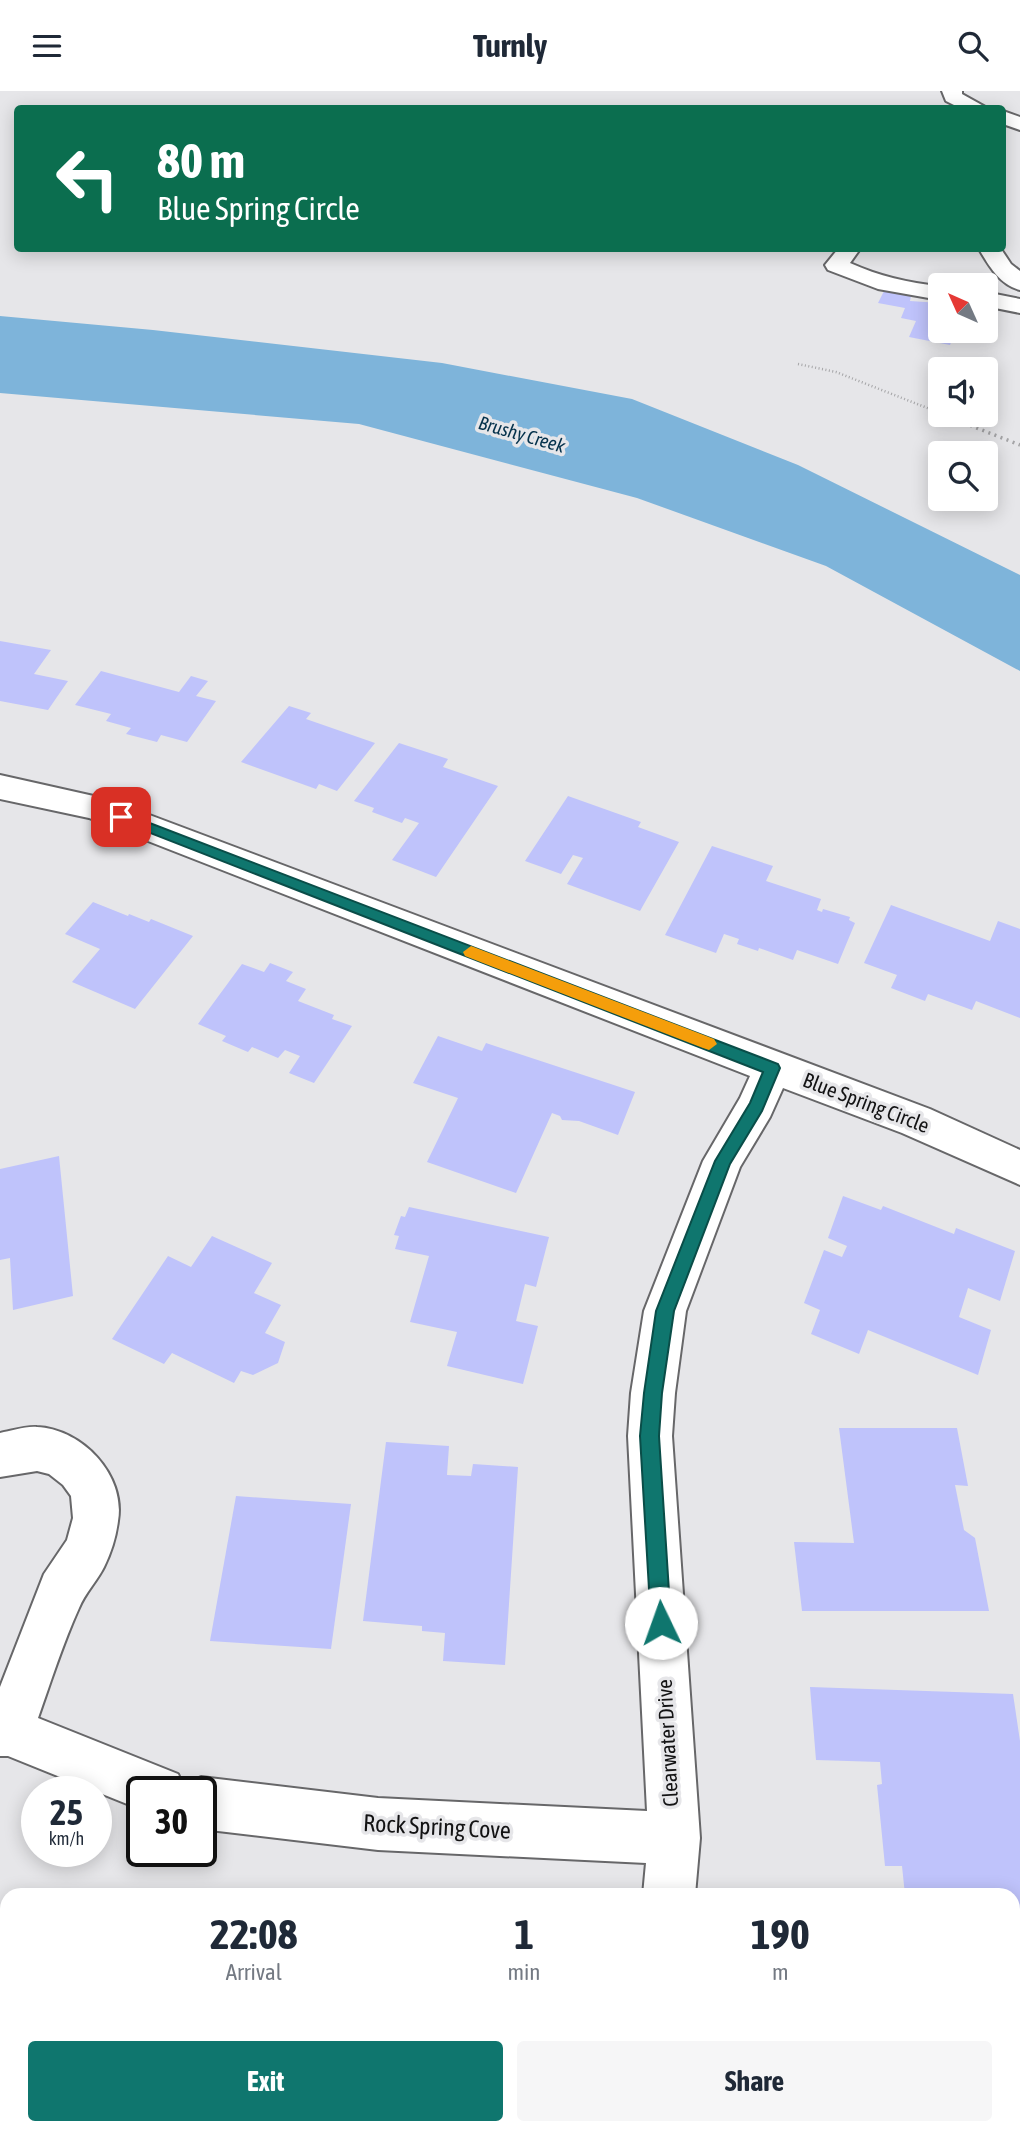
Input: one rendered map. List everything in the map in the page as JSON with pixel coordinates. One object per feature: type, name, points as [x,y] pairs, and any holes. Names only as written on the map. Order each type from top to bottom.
[{"type":"street","points":[[952,91],[953,97],[970,105]]},
{"type":"street","points":[[847,252],[836,265],[872,282],[928,292]]},
{"type":"street","points":[[992,252],[1003,269],[1020,283]]},
{"type":"street","points":[[998,302],[1020,306]]},
{"type":"street","name":"Blue Spring Circle","points":[[0,787],[95,807],[916,1121],[1020,1168]]},
{"type":"street","name":"Clearwater Drive","points":[[670,1888],[674,1838],[650,1436],[653,1393],[665,1311],[723,1161],[756,1106],[772,1068]]},
{"type":"street","points":[[0,1455],[37,1449],[60,1455],[79,1469],[93,1489],[96,1518],[88,1550],[61,1591],[4,1731],[126,1779]]},
{"type":"street","name":"Rock Spring Cove","points":[[217,1806],[266,1814],[415,1827],[674,1838]]},
{"type":"path","points":[[798,364],[836,372],[928,408]]},
{"type":"path","points":[[975,427],[1020,445]]},
{"type":"water","name":"Brushy Creek","points":[[0,316],[153,330],[442,363],[632,399],[798,465],[1020,575],[1020,671],[826,566],[637,498],[359,424],[0,393]]},
{"type":"building","points":[[884,291],[911,296],[910,301],[928,302],[928,341],[909,337],[916,321],[901,318],[905,308],[878,303]]},
{"type":"building","points":[[0,641],[51,650],[34,674],[68,681],[48,710],[0,701]]},
{"type":"building","points":[[101,671],[179,692],[191,676],[208,681],[196,696],[216,701],[187,742],[161,735],[157,742],[126,734],[131,728],[106,721],[111,714],[75,705]]},
{"type":"building","points":[[289,706],[311,713],[306,719],[375,743],[337,791],[319,784],[316,789],[241,762]]},
{"type":"building","points":[[399,743],[448,759],[443,767],[498,786],[436,877],[392,860],[419,823],[405,818],[402,823],[372,812],[374,808],[354,801]]},
{"type":"building","points":[[568,796],[641,822],[638,827],[679,842],[640,911],[567,884],[583,858],[573,855],[561,874],[525,861]]},
{"type":"building","points":[[712,846],[773,866],[766,881],[821,899],[817,910],[822,912],[823,909],[850,917],[849,920],[855,923],[838,964],[797,950],[793,960],[759,948],[758,951],[737,944],[739,939],[724,934],[716,953],[665,935]]},
{"type":"building","points":[[93,902],[128,916],[129,914],[149,922],[151,919],[193,936],[135,1009],[72,982],[100,949],[65,934]]},
{"type":"building","points":[[891,905],[990,941],[998,921],[1020,929],[1020,1018],[976,1001],[972,1010],[928,994],[925,1001],[891,988],[897,975],[864,963]]},
{"type":"building","points":[[270,963],[293,972],[286,981],[306,989],[298,1001],[334,1015],[332,1019],[352,1026],[314,1083],[289,1073],[300,1056],[285,1050],[278,1058],[252,1047],[248,1052],[222,1041],[226,1036],[198,1024],[242,964],[264,972]]},
{"type":"building","points":[[438,1036],[482,1051],[486,1043],[635,1092],[618,1135],[579,1121],[562,1120],[560,1116],[552,1113],[516,1193],[427,1162],[458,1098],[413,1083]]},
{"type":"building","points":[[59,1156],[73,1296],[13,1310],[10,1258],[0,1260],[0,1169]]},
{"type":"building","points":[[843,1196],[881,1210],[883,1206],[954,1234],[956,1228],[1015,1251],[1000,1301],[968,1288],[959,1317],[991,1330],[978,1375],[868,1330],[859,1354],[811,1334],[820,1310],[804,1303],[824,1250],[842,1257],[847,1246],[828,1238]]},
{"type":"building","points":[[409,1207],[549,1237],[536,1287],[525,1284],[516,1321],[538,1326],[523,1384],[447,1366],[457,1332],[410,1322],[429,1256],[395,1249],[399,1236],[394,1235],[401,1216],[405,1217]]},
{"type":"building","points":[[212,1236],[272,1263],[254,1293],[281,1305],[265,1333],[285,1342],[278,1363],[253,1375],[241,1371],[234,1383],[172,1353],[164,1364],[112,1339],[168,1256],[191,1267]]},
{"type":"building","points":[[839,1428],[957,1428],[968,1486],[955,1485],[964,1530],[975,1538],[989,1611],[802,1611],[794,1542],[854,1543]]},
{"type":"building","points":[[386,1442],[449,1446],[447,1475],[471,1476],[473,1464],[518,1467],[505,1665],[443,1661],[445,1633],[422,1631],[422,1626],[363,1621]]},
{"type":"building","points":[[236,1496],[351,1504],[331,1649],[210,1641]]},
{"type":"building","points":[[810,1687],[1013,1694],[1020,1741],[1020,1888],[904,1888],[902,1866],[885,1866],[877,1785],[882,1784],[880,1762],[816,1760]]},
{"type":"slow traffic","points":[[471,952],[709,1044]]},
{"type":"route","points":[[121,817],[772,1068],[756,1106],[723,1161],[665,1311],[653,1393],[650,1436],[661,1623]]}]
